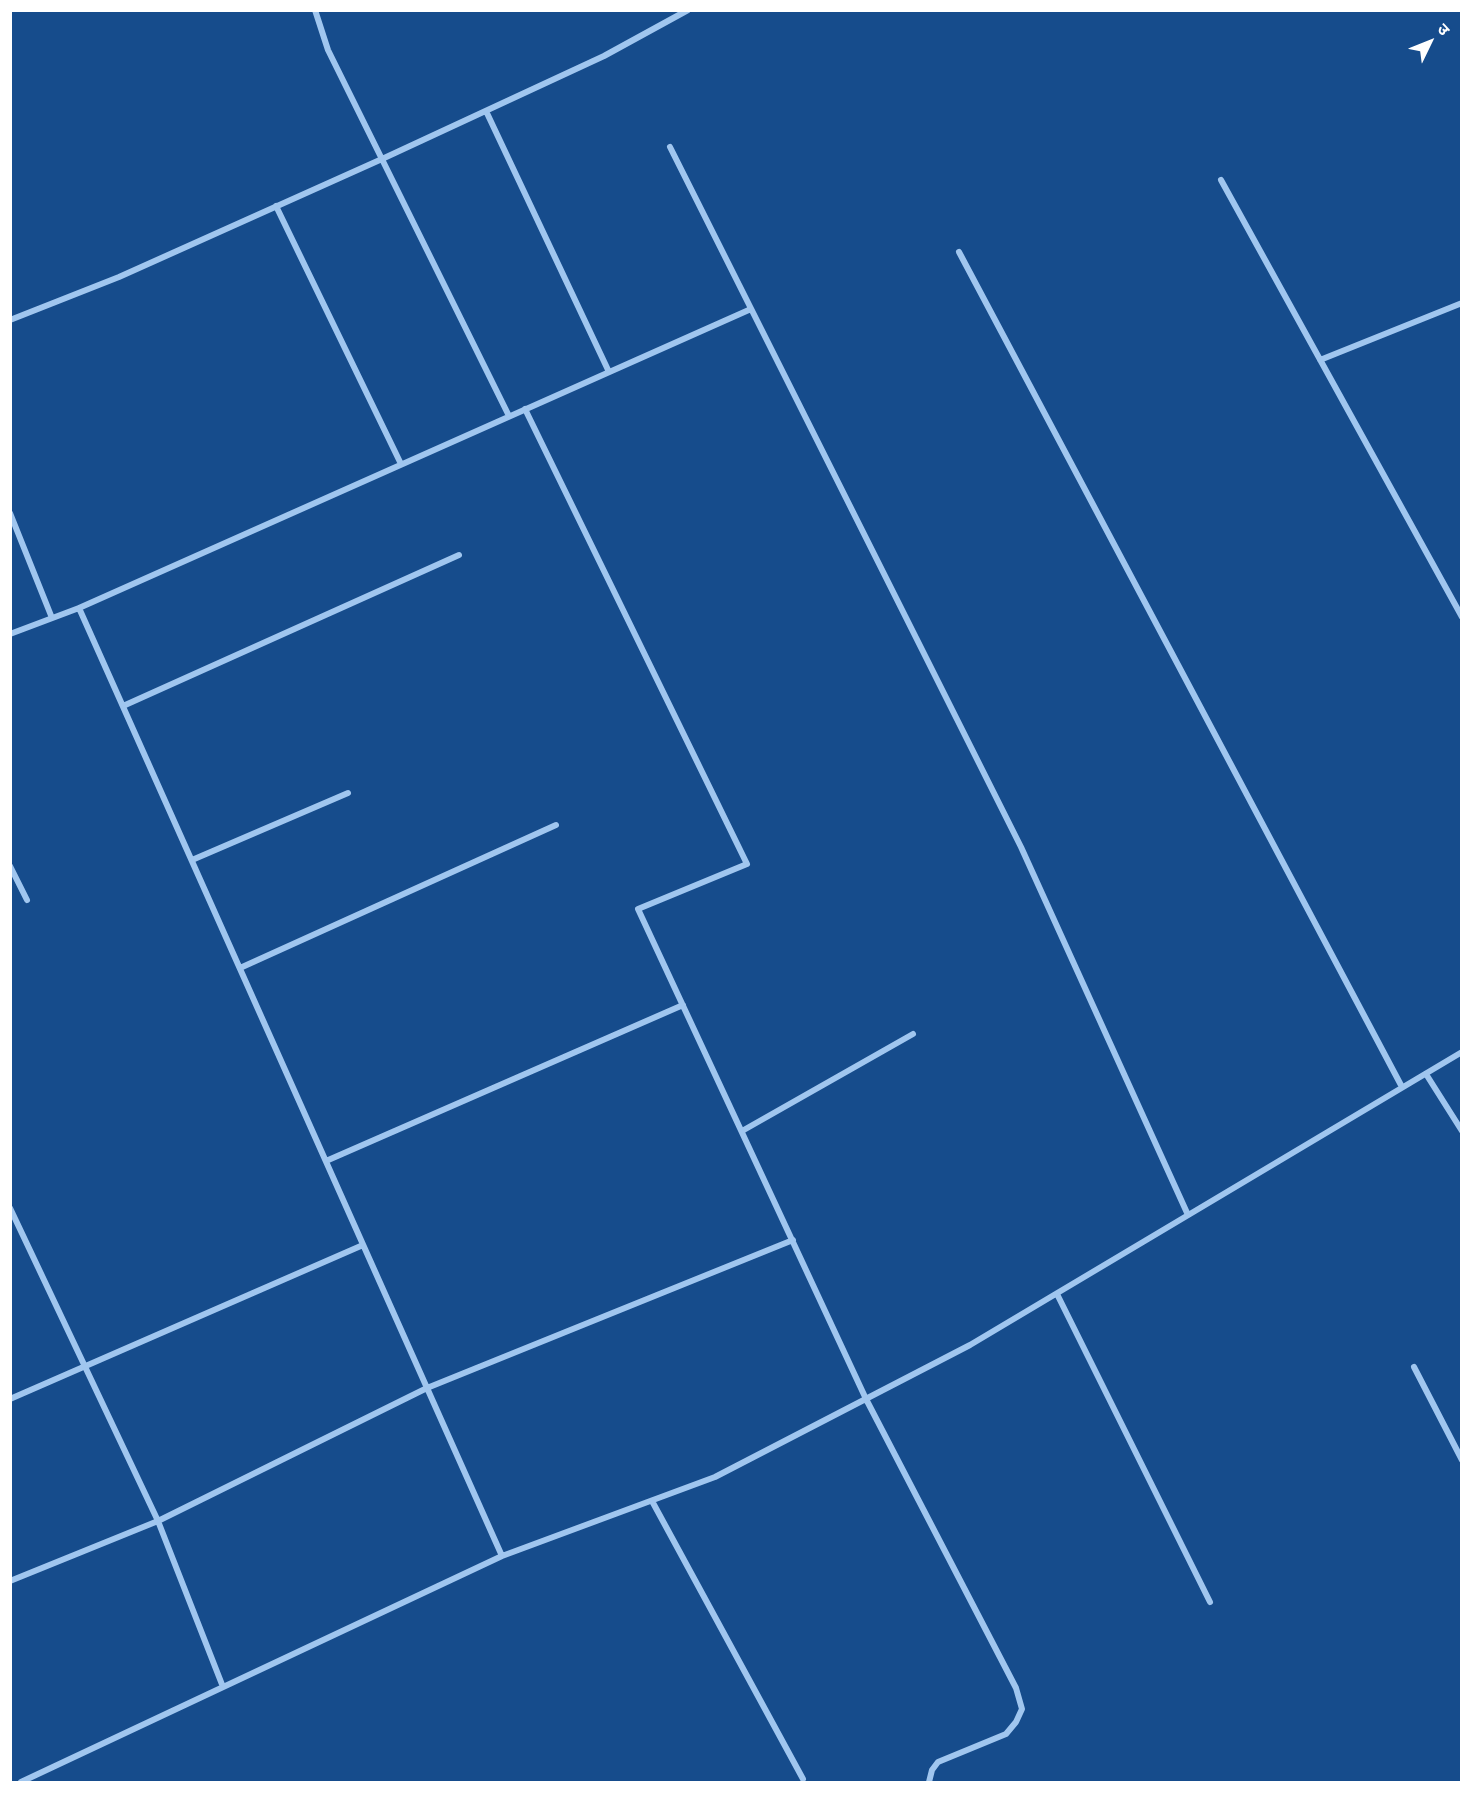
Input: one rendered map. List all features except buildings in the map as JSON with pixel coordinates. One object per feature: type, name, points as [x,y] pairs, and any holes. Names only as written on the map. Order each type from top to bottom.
[{"type":"street","points":[[315,10],[328,50],[509,416]]},
{"type":"street","points":[[10,320],[119,277],[382,159],[604,56],[688,10]]},
{"type":"street","points":[[486,111],[609,372]]},
{"type":"street","points":[[669,147],[1021,847],[1188,1215]]},
{"type":"street","points":[[1221,180],[1461,617]]},
{"type":"street","points":[[276,206],[401,464]]},
{"type":"street","points":[[959,252],[1402,1088]]},
{"type":"street","points":[[1320,360],[1461,303]]},
{"type":"street","points":[[10,634],[79,608],[751,309]]},
{"type":"street","points":[[525,409],[747,864],[638,909],[866,1399],[1016,1688],[1022,1709],[1016,1722],[1006,1734],[938,1762],[932,1770],[929,1782]]},
{"type":"street","points":[[10,513],[52,618]]},
{"type":"street","points":[[123,706],[459,555]]},
{"type":"street","points":[[79,608],[502,1556]]},
{"type":"street","points":[[192,860],[348,793]]},
{"type":"street","points":[[240,968],[556,825]]},
{"type":"street","points":[[10,866],[27,900]]},
{"type":"street","points":[[326,1161],[683,1005]]},
{"type":"street","points":[[742,1131],[913,1034]]},
{"type":"street","points":[[21,1782],[502,1556],[715,1477],[970,1345],[1461,1052]]},
{"type":"street","points":[[1425,1074],[1461,1131]]},
{"type":"street","points":[[10,1208],[158,1521],[223,1687]]},
{"type":"street","points":[[10,1581],[158,1521],[427,1388],[793,1240]]},
{"type":"street","points":[[10,1399],[363,1245]]},
{"type":"street","points":[[1056,1294],[1210,1602]]},
{"type":"street","points":[[1414,1367],[1461,1460]]},
{"type":"street","points":[[652,1501],[803,1779]]}]
